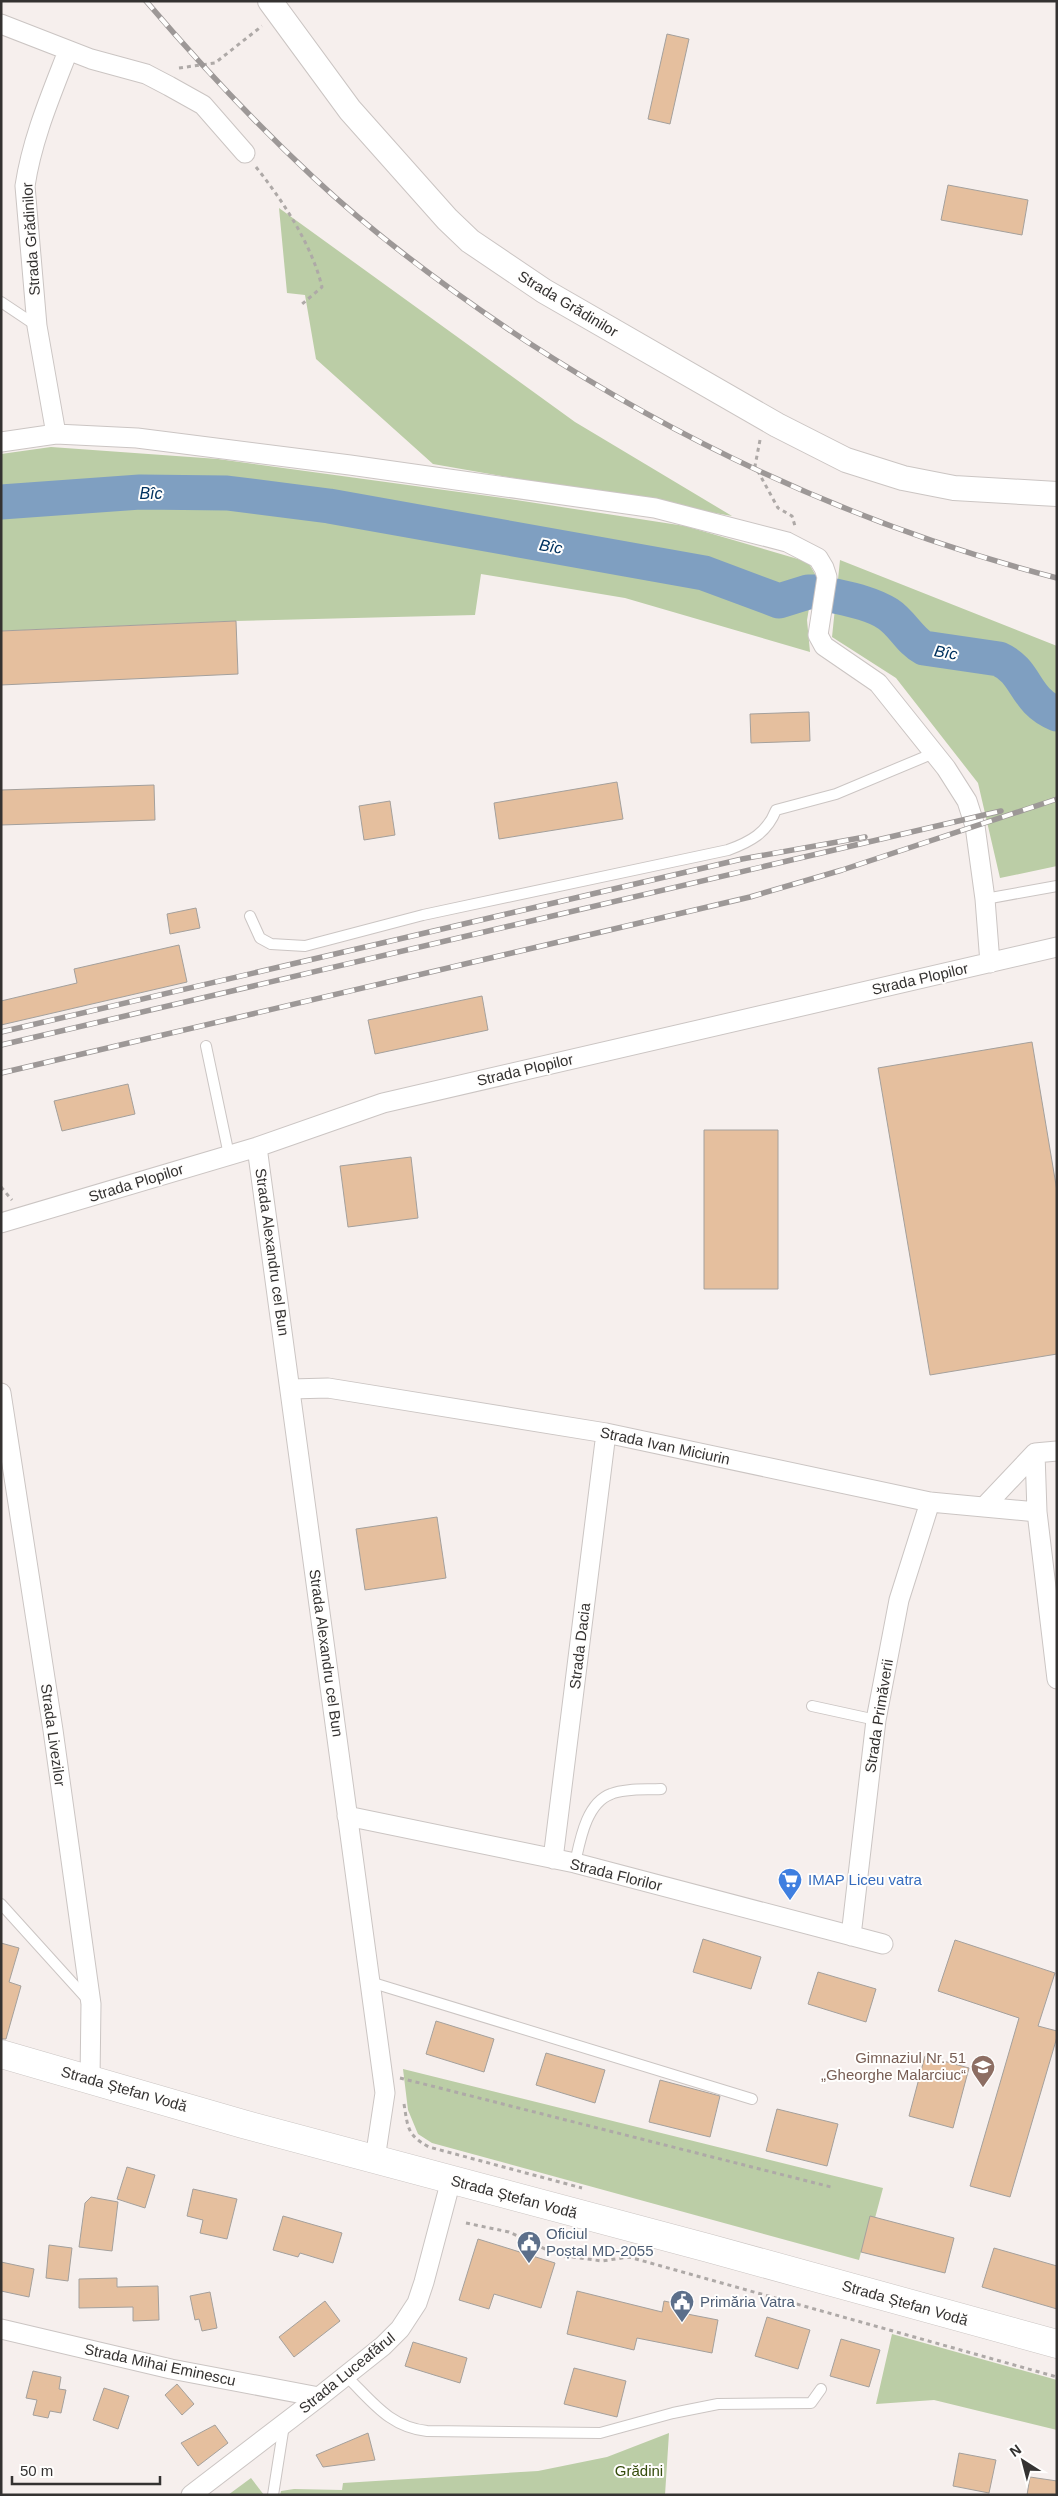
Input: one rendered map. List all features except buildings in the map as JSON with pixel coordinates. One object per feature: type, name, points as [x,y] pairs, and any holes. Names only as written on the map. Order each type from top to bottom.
[{"type":"highway","name":"Strada Ștefan Vodă","points":[[1,2054],[243,2124],[708,2248],[1057,2344]]},
{"type":"street","name":"Strada Grădinilor","points":[[274,8],[350,110],[398,166],[470,240],[544,291],[763,417],[846,460],[902,478],[954,488],[1057,494]]},
{"type":"street","points":[[1,24],[68,51],[146,74],[203,105],[245,153]]},
{"type":"street","name":"Strada Grădinilor","points":[[56,434],[37,326],[25,186],[28,164],[44,112],[68,51]]},
{"type":"street","points":[[1,442],[56,434],[146,439],[350,465],[655,508],[786,542],[804,550],[818,558],[827,577],[818,635],[824,646],[878,683],[961,790],[974,816],[985,900],[990,963]]},
{"type":"street","name":"Strada Plopilor","points":[[1,1223],[257,1147],[383,1103],[1057,947]]},
{"type":"street","name":"Strada Alexandru cel Bun","points":[[257,1147],[385,2093],[376,2159]]},
{"type":"street","name":"Strada Ivan Miciurin","points":[[290,1389],[328,1388],[606,1433],[930,1502],[1037,1512]]},
{"type":"street","name":"Strada Livezilor","points":[[1,1393],[53,1730],[91,2004],[90,2079]]},
{"type":"street","name":"Strada Dacia","points":[[553,1859],[606,1433]]},
{"type":"street","points":[[984,1507],[1035,1453],[1057,1451]]},
{"type":"street","points":[[1035,1453],[1037,1512],[1057,1679]]},
{"type":"street","name":"Strada Primăverii","points":[[851,1936],[876,1720],[899,1600],[930,1502]]},
{"type":"street","name":"Strada Florilor","points":[[347,1816],[575,1864],[883,1944]]},
{"type":"street","name":"Strada Luceafărul","points":[[191,2495],[346,2376],[400,2329],[416,2303],[451,2180]]},
{"type":"street","name":"Strada Mihai Eminescu","points":[[1,2329],[171,2369],[319,2397]]},
{"type":"lane","points":[[1,302],[37,326]]},
{"type":"lane","points":[[250,916],[260,938],[271,944],[305,946],[423,915],[728,850],[745,844],[761,834],[771,824],[776,810],[836,794],[934,753]]},
{"type":"lane","points":[[985,900],[1057,886]]},
{"type":"lane","points":[[206,1046],[229,1155]]},
{"type":"lane","points":[[812,1706],[876,1720]]},
{"type":"lane","points":[[575,1864],[582,1835],[594,1809],[601,1800],[611,1794],[661,1789]]},
{"type":"lane","points":[[1,1904],[91,2004]]},
{"type":"lane","points":[[370,1982],[752,2099]]},
{"type":"lane","points":[[346,2376],[393,2421],[409,2429],[427,2431],[600,2433],[664,2415],[718,2404],[811,2403],[821,2389]]},
{"type":"lane","points":[[273,2495],[284,2424]]},
{"type":"path","points":[[146,74],[215,63],[274,8]]},
{"type":"path","points":[[245,153],[278,195],[317,266],[322,287],[301,305]]},
{"type":"path","points":[[763,417],[755,466],[778,508],[792,516],[804,550]]},
{"type":"path","points":[[399,2068],[401,2085]]},
{"type":"path","points":[[400,2078],[831,2187]]},
{"type":"path","points":[[403,2100],[408,2128],[413,2138],[429,2146],[589,2190]]},
{"type":"path","points":[[466,2223],[509,2232],[558,2255],[602,2261],[629,2257],[1057,2377]]},
{"type":"green space","points":[[279,208],[575,422],[732,516],[433,464],[316,359],[305,295],[287,293]]},
{"type":"green space","points":[[51,447],[218,459],[503,498],[685,526],[808,562],[815,574],[807,620],[810,652],[625,598],[481,574],[475,615],[236,621],[1,631],[1,454]]},
{"type":"green space","points":[[840,560],[1057,646],[1057,866],[1000,878],[978,783],[896,678],[832,637]]},
{"type":"green space","points":[[403,2069],[883,2188],[875,2218],[870,2217],[859,2260],[432,2143],[418,2134],[408,2110]]},
{"type":"green space","points":[[892,2334],[1057,2380],[1057,2430],[934,2400],[876,2404]]},
{"type":"green space","name":"Grădini","points":[[669,2433],[665,2495],[280,2495],[281,2491],[294,2489],[342,2490],[343,2483],[538,2471],[607,2457]]},
{"type":"green space","points":[[251,2478],[264,2495],[228,2495]]},
{"type":"waterway","name":"Bîc","points":[[1,502],[140,492],[227,493],[329,506],[704,573],[779,601],[808,592],[818,592],[863,603],[888,614],[898,622],[914,641],[924,648],[999,659],[1016,671],[1031,694],[1038,701],[1057,714]]},
{"type":"railway","points":[[146,1],[248,113],[338,200],[416,264],[526,341],[588,380],[651,416],[716,450],[782,481],[849,510],[917,535],[986,558],[1057,578]]},
{"type":"railway","points":[[1,1073],[750,897],[842,870],[1057,799]]},
{"type":"railway","points":[[1,1045],[1001,811]]},
{"type":"railway","points":[[1,1032],[742,859],[865,837]]},
{"type":"place","name":"IMAP Liceu vatra","points":[[790,1901]]},
{"type":"place","name":"Gimnaziul Nr. 51 „Gheorghe Malarciuc“","points":[[983,2088]]},
{"type":"place","name":"Oficiul Poștal MD-2055","points":[[529,2264]]},
{"type":"place","name":"Primăria Vatra","points":[[682,2323]]}]
